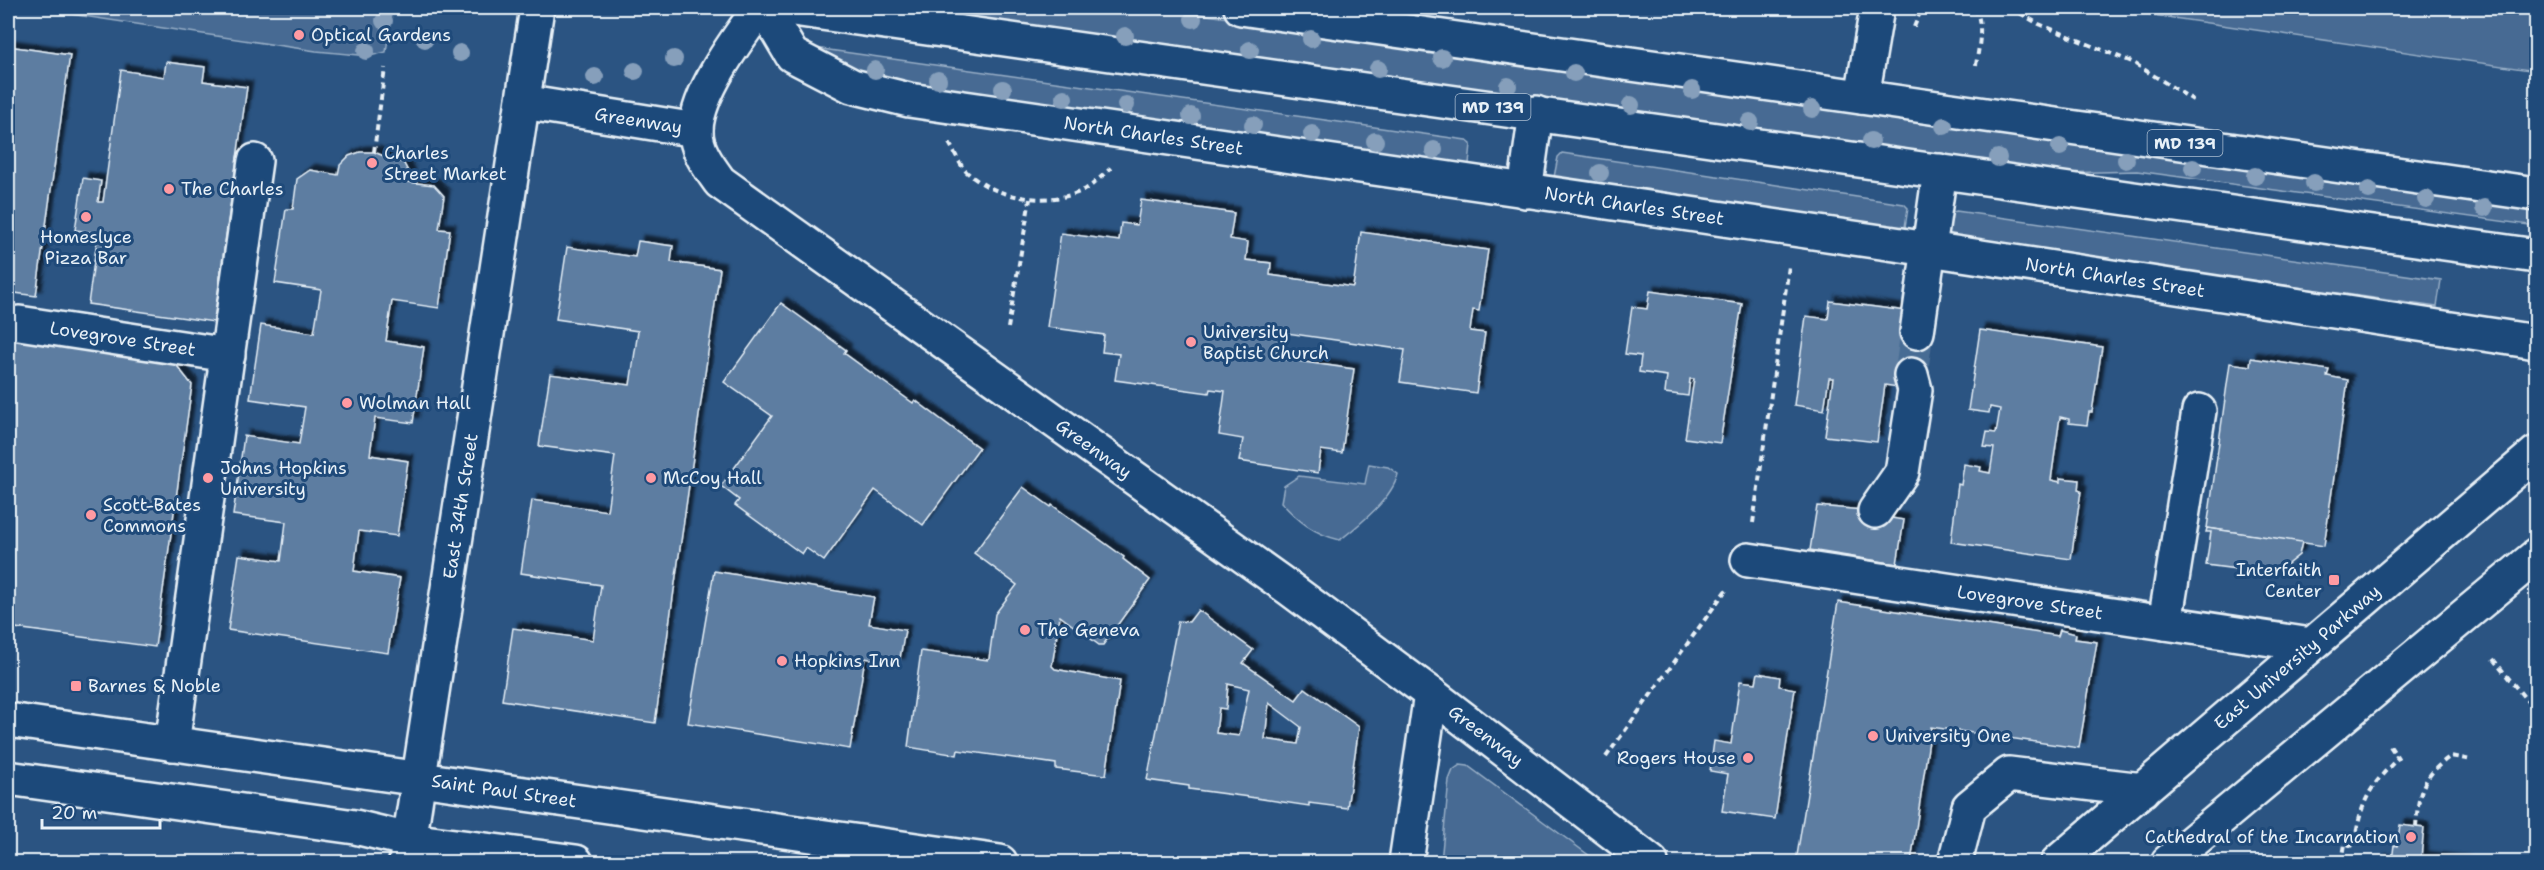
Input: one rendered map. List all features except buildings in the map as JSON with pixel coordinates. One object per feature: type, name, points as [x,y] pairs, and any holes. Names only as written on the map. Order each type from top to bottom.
[{"type":"main road","name":"East 34th Street","points":[[408,851],[537,8]]},
{"type":"main road","points":[[696,130],[702,106],[721,62],[762,8]]},
{"type":"main road","name":"North Charles Street","points":[[762,8],[792,55],[852,86],[909,100],[1929,249],[2536,342]]},
{"type":"main road","name":"MD 139","points":[[786,8],[2536,256]]},
{"type":"main road","name":"MD 139","points":[[1241,8],[2536,194]]},
{"type":"main road","points":[[1862,97],[1877,8]]},
{"type":"main road","name":"Greenway","points":[[523,102],[696,130],[702,155],[720,182],[1280,582],[1651,862]]},
{"type":"main road","points":[[1525,191],[1536,113]]},
{"type":"main road","points":[[172,744],[255,161]]},
{"type":"main road","points":[[1917,332],[1940,171]]},
{"type":"main road","name":"Lovegrove Street","points":[[19,323],[228,355]]},
{"type":"main road","points":[[1875,511],[1902,472],[1915,390],[1911,375]]},
{"type":"main road","points":[[2165,623],[2199,411]]},
{"type":"main road","name":"East University Parkway","points":[[2058,862],[2536,453]]},
{"type":"main road","points":[[2169,862],[2536,556]]},
{"type":"main road","name":"Lovegrove Street","points":[[1748,560],[2312,645]]},
{"type":"main road","points":[[1406,862],[1431,694]]},
{"type":"main road","name":"Saint Paul Street","points":[[8,720],[418,779],[839,851],[1000,862]]},
{"type":"main road","points":[[1955,862],[1969,807],[2009,774],[2143,790]]},
{"type":"main road","points":[[8,778],[355,827],[408,851],[576,862]]},
{"type":"path","points":[[1913,33],[1922,8]]},
{"type":"path","points":[[1976,8],[1979,16],[1980,39],[1976,65]]},
{"type":"path","points":[[2012,8],[2039,24],[2132,62],[2193,100]]},
{"type":"path","points":[[374,152],[385,68]]},
{"type":"path","points":[[948,141],[967,173],[994,191],[1030,199],[1064,195],[1085,189],[1113,166]]},
{"type":"path","points":[[1008,328],[1030,199]]},
{"type":"path","points":[[1606,757],[1748,560],[1790,263]]},
{"type":"path","points":[[2493,659],[2533,708]]},
{"type":"path","points":[[2342,862],[2345,844],[2354,846],[2362,804],[2372,786],[2398,758],[2390,746]]},
{"type":"path","points":[[2416,827],[2420,793],[2427,777],[2451,756],[2471,760]]},
{"type":"shaded area","name":"Optical Gardens","points":[[30,8],[371,8],[391,19],[386,52],[370,56],[316,51]]},
{"type":"shaded area","points":[[862,8],[1158,8],[2536,204],[2536,226],[2137,171],[2062,173]]},
{"type":"shaded area","points":[[2105,8],[2536,8],[2536,71]]},
{"type":"shaded area","points":[[815,48],[1466,140],[1471,144],[1469,164],[1462,167],[905,89],[843,67]]},
{"type":"shaded area","points":[[1562,153],[1904,204],[1908,208],[1905,227],[1900,231],[1558,183],[1554,177],[1558,157]]},
{"type":"shaded area","points":[[1956,211],[2441,280],[2437,307],[1952,238],[1947,232],[1950,214]]},
{"type":"shaded area","points":[[1369,464],[1388,467],[1398,474],[1395,483],[1382,502],[1340,540],[1307,526],[1281,502],[1284,486],[1299,476],[1365,484]]},
{"type":"shaded area","points":[[1460,765],[1468,766],[1598,862],[1441,862],[1449,780],[1453,770]]},
{"type":"tunnel","points":[[1911,375],[1917,332]]},
{"type":"place","name":"Optical Gardens","points":[[299,35]]},
{"type":"place","name":"Charles Street Market","points":[[372,163]]},
{"type":"place","name":"The Charles","points":[[169,189]]},
{"type":"place","name":"Homeslyce Pizza Bar","points":[[86,217]]},
{"type":"place","name":"University Baptist Church","points":[[1191,342]]},
{"type":"place","name":"Wolman Hall","points":[[347,403]]},
{"type":"place","name":"Johns Hopkins University","points":[[208,478]]},
{"type":"place","name":"McCoy Hall","points":[[651,478]]},
{"type":"place","name":"Scott-Bates Commons","points":[[91,515]]},
{"type":"place","name":"Interfaith Center","points":[[2334,580]]},
{"type":"place","name":"The Geneva","points":[[1025,630]]},
{"type":"place","name":"Hopkins Inn","points":[[782,661]]},
{"type":"place","name":"Barnes & Noble","points":[[76,686]]},
{"type":"place","name":"University One","points":[[1873,736]]},
{"type":"place","name":"Rogers House","points":[[1748,758]]},
{"type":"place","name":"Cathedral of the Incarnation","points":[[2411,837]]}]
